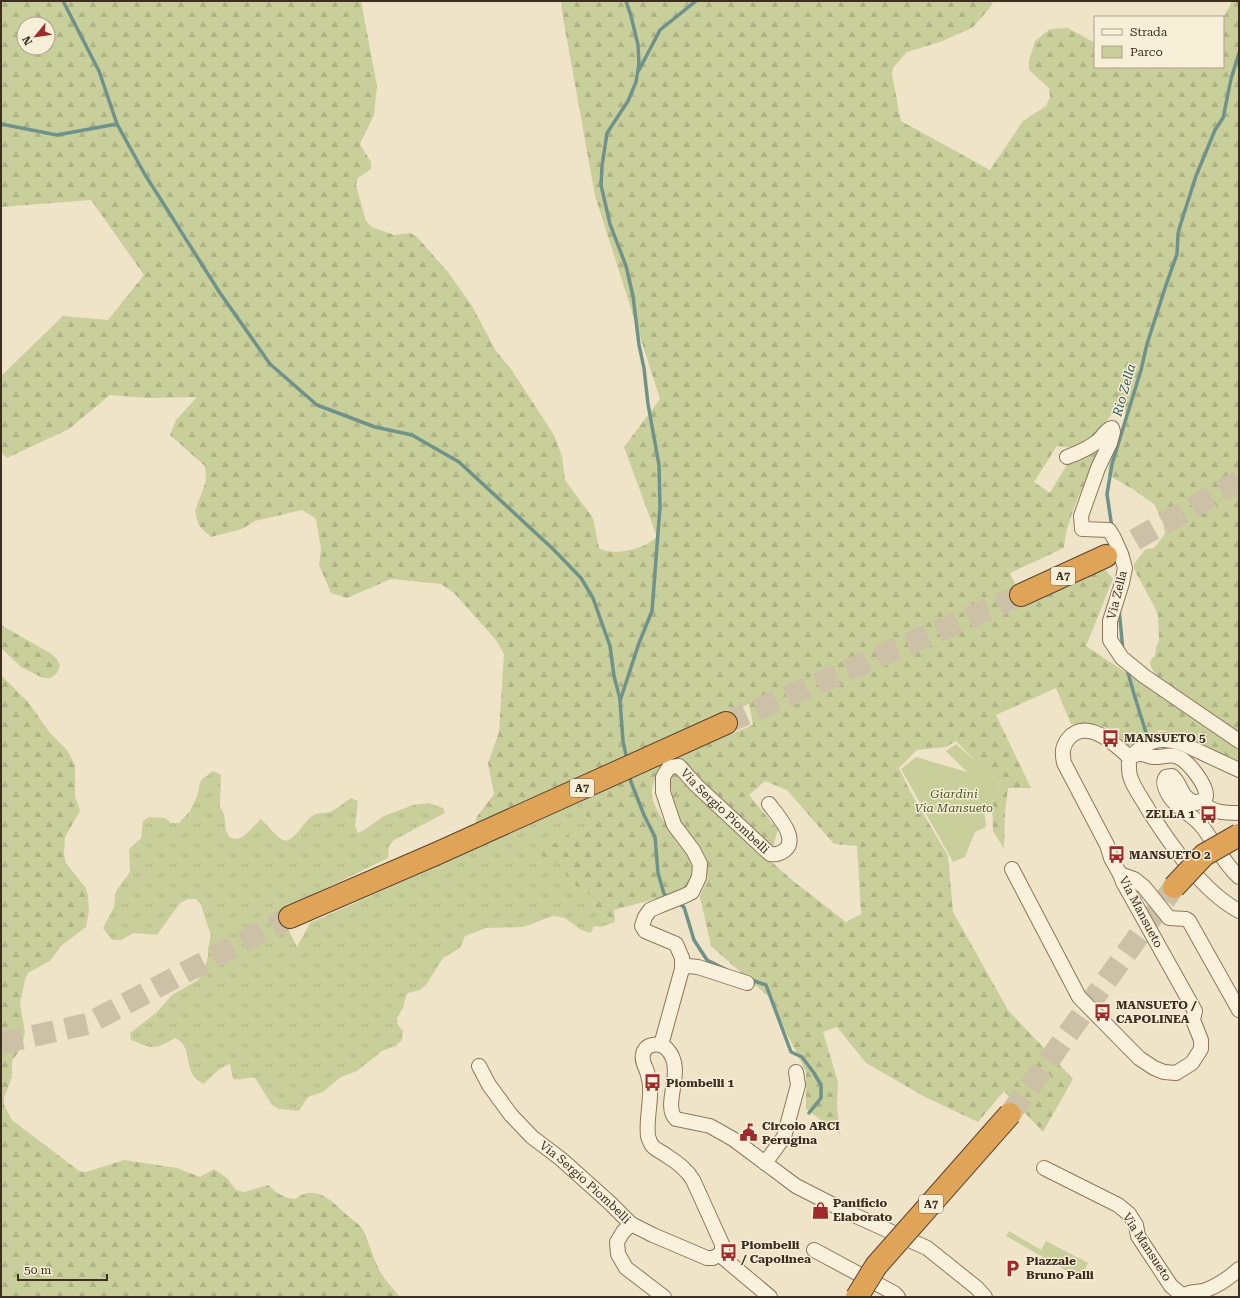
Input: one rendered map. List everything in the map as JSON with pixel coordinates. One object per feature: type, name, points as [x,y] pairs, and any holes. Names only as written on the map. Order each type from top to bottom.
[{"type":"highway","name":"A7","points":[[1021,595],[1106,556]]},
{"type":"highway","name":"A7","points":[[290,917],[438,853],[726,723]]},
{"type":"highway","points":[[1174,887],[1204,855],[1239,835]]},
{"type":"highway","name":"A7","points":[[857,1297],[876,1266],[1010,1114]]},
{"type":"street","name":"Via Zella","points":[[1066,457],[1083,451],[1100,440],[1107,430],[1112,428],[1113,432],[1110,443],[1098,468],[1080,516],[1082,529],[1109,530],[1121,554],[1125,568],[1110,622],[1110,640],[1122,658],[1138,671],[1239,741]]},
{"type":"street","name":"Via Mansueto","points":[[1012,869],[1079,997],[1139,1058],[1154,1068],[1164,1072],[1176,1073],[1192,1063],[1201,1049],[1201,1040],[1194,1020],[1195,1011],[1123,882],[1111,858],[1107,844],[1064,763],[1062,752],[1064,744],[1071,736],[1082,731],[1094,732],[1104,737],[1129,757]]},
{"type":"street","points":[[1129,757],[1149,743],[1160,740],[1171,740],[1181,743],[1239,770]]},
{"type":"street","points":[[1129,757],[1143,754],[1152,757],[1172,755],[1178,756],[1183,760],[1204,786],[1206,796],[1202,801],[1196,803],[1186,798],[1181,792],[1174,777],[1168,776],[1165,778],[1164,784],[1170,797],[1200,824],[1228,865],[1239,877]]},
{"type":"street","points":[[1129,757],[1129,771],[1135,788],[1168,841],[1216,895],[1232,908],[1239,911]]},
{"type":"street","name":"Via Sergio Piombelli","points":[[661,1045],[682,969],[682,958],[676,944],[645,931],[642,926],[644,917],[650,910],[692,892],[699,877],[700,864],[693,850],[674,825],[663,792],[663,777],[669,767],[678,766],[696,785],[770,854],[778,855],[786,848],[790,841],[789,833],[769,804]]},
{"type":"street","points":[[1202,801],[1208,808],[1222,812],[1239,813]]},
{"type":"street","points":[[1120,874],[1134,879],[1144,887],[1169,918],[1186,919],[1189,921],[1239,1010]]},
{"type":"street","points":[[682,969],[688,966],[698,967],[747,983]]},
{"type":"street","points":[[770,1297],[720,1255],[723,1250],[722,1244],[693,1180],[686,1171],[666,1154],[654,1149],[650,1143],[648,1136],[650,1087],[642,1054],[648,1047],[661,1045],[668,1050],[675,1063],[676,1071],[671,1108],[676,1119],[710,1126],[733,1139],[796,1186],[845,1211],[927,1248],[985,1297]]},
{"type":"street","name":"Via Sergio Piombelli","points":[[479,1066],[489,1085],[511,1115],[532,1137],[561,1159],[631,1224],[653,1236],[707,1258],[713,1258],[720,1255]]},
{"type":"street","points":[[765,1163],[784,1137],[798,1085],[796,1072]]},
{"type":"street","name":"Via Mansueto","points":[[1044,1168],[1118,1205],[1129,1214],[1136,1225],[1138,1236],[1171,1286],[1183,1297],[1191,1292],[1205,1290],[1230,1277],[1239,1269]]},
{"type":"street","points":[[631,1224],[623,1232],[617,1242],[618,1254],[626,1268],[664,1297]]},
{"type":"street","points":[[814,1250],[894,1293],[898,1297]]},
{"type":"green space","points":[[1,1],[361,1],[377,86],[374,115],[360,144],[371,162],[371,169],[358,178],[356,185],[366,221],[372,227],[394,235],[410,233],[417,237],[448,272],[472,306],[496,351],[511,369],[554,435],[562,456],[565,480],[593,518],[599,548],[615,552],[627,551],[643,546],[657,537],[624,447],[660,399],[595,196],[561,1],[994,1],[972,28],[940,42],[907,52],[893,68],[892,75],[901,121],[990,170],[1023,121],[1046,106],[1050,97],[1049,88],[1029,70],[1029,61],[1035,41],[1050,29],[1068,28],[1094,42],[1094,68],[1224,68],[1223,16],[1225,15],[1232,1],[1239,1],[1239,734],[1156,675],[1152,669],[1150,661],[1155,655],[1159,640],[1158,616],[1134,569],[1134,564],[1146,549],[1154,548],[1165,534],[1163,522],[1154,504],[1131,488],[1108,475],[1108,468],[1117,440],[1128,420],[1124,409],[1114,411],[1094,438],[1077,448],[1057,446],[1034,482],[1050,493],[1069,461],[1100,448],[1073,510],[1064,548],[1010,573],[1026,606],[1104,568],[1113,579],[1086,646],[1239,747],[1239,763],[1181,734],[1160,730],[1124,748],[1105,727],[1071,724],[1056,688],[996,715],[1031,788],[1008,788],[1005,812],[1004,849],[993,831],[992,804],[1000,785],[994,776],[976,762],[956,741],[946,747],[917,750],[899,768],[910,791],[948,856],[953,912],[1008,1010],[1073,1079],[1043,1132],[1004,1091],[978,1122],[925,1097],[866,1063],[837,1027],[823,1032],[838,1082],[837,1107],[840,1134],[806,1109],[806,1072],[769,997],[711,946],[700,897],[708,877],[697,851],[677,820],[666,762],[658,773],[654,782],[652,791],[653,801],[660,815],[689,856],[694,872],[694,878],[688,890],[614,910],[615,922],[598,911],[593,905],[591,896],[572,884],[560,864],[545,860],[541,852],[568,835],[584,832],[590,828],[582,801],[482,846],[476,833],[476,818],[494,794],[488,763],[499,732],[504,654],[496,640],[454,593],[441,584],[391,579],[347,598],[331,593],[319,565],[321,549],[316,519],[302,510],[255,521],[242,529],[211,537],[199,526],[195,511],[206,481],[205,466],[170,435],[176,420],[197,397],[148,398],[110,395],[69,429],[7,458],[1,452],[1,376],[63,316],[108,320],[144,275],[91,200],[1,207]],"holes":[[[749,704],[753,725],[666,761],[656,742]],[[765,781],[787,790],[834,844],[857,846],[861,914],[846,922],[792,880],[697,796],[704,785],[772,849],[778,830],[749,795]]]},
{"type":"green space","points":[[1,625],[50,653],[57,659],[60,666],[57,673],[51,678],[43,678],[21,667],[3,650],[1,651]]},
{"type":"green space","points":[[1,675],[28,702],[50,733],[67,750],[75,765],[75,796],[80,811],[65,837],[64,855],[66,863],[86,888],[89,911],[86,927],[61,946],[50,961],[28,973],[25,980],[20,1003],[25,1033],[21,1048],[12,1061],[12,1077],[4,1098],[4,1105],[12,1120],[79,1171],[86,1172],[124,1160],[177,1168],[200,1177],[214,1169],[227,1178],[236,1190],[244,1192],[268,1185],[280,1195],[287,1198],[295,1199],[310,1193],[317,1193],[335,1204],[362,1228],[381,1273],[400,1297],[1,1297]]},
{"type":"green space","name":"Giardini Via Mansueto","points":[[956,744],[994,776],[1000,785],[992,804],[984,807],[986,827],[975,832],[965,857],[953,862],[901,769],[916,757],[967,772],[946,751]]},
{"type":"green space","points":[[213,771],[221,775],[220,807],[224,814],[226,831],[230,838],[238,839],[245,835],[261,819],[278,837],[285,841],[294,837],[312,816],[330,812],[351,798],[358,801],[355,826],[358,833],[384,816],[413,805],[429,803],[443,808],[445,813],[394,840],[389,846],[388,858],[279,911],[297,947],[310,923],[582,801],[590,828],[584,832],[568,835],[545,860],[560,863],[572,884],[591,896],[593,905],[598,911],[615,922],[600,927],[594,926],[591,933],[581,930],[565,918],[553,916],[523,927],[486,928],[465,936],[460,948],[443,958],[426,985],[420,990],[408,993],[406,996],[403,1008],[397,1018],[398,1025],[403,1031],[402,1040],[396,1046],[382,1051],[357,1071],[341,1077],[323,1092],[308,1097],[299,1111],[279,1109],[272,1105],[255,1078],[239,1080],[233,1079],[230,1064],[219,1070],[204,1084],[197,1080],[192,1074],[185,1048],[181,1042],[175,1038],[157,1047],[149,1047],[131,1040],[130,1033],[156,1013],[172,995],[198,980],[203,972],[208,957],[211,935],[201,905],[196,899],[188,899],[180,903],[157,935],[134,933],[121,940],[112,940],[103,928],[114,907],[116,891],[130,872],[129,849],[141,838],[143,821],[149,817],[165,818],[171,823],[179,823],[190,811],[197,796],[201,780]]},
{"type":"green space","points":[[1009,1231],[1041,1250],[1046,1241],[1088,1263],[1081,1279],[1006,1236]]},
{"type":"waterway","points":[[63,1],[99,71],[117,124],[144,173],[220,293],[270,364],[317,405],[375,427],[412,435],[459,462],[553,549],[581,578],[593,598],[610,646],[614,676],[620,699]]},
{"type":"waterway","points":[[626,1],[638,45],[639,64],[636,82],[628,101],[607,133],[601,185],[610,224],[626,266],[633,296],[648,404],[659,465],[660,507],[652,611],[639,643],[620,701],[623,741],[627,760]]},
{"type":"waterway","points":[[639,70],[660,30],[696,1]]},
{"type":"waterway","name":"Rio Zella","points":[[1112,528],[1107,494],[1112,464],[1141,370],[1147,344],[1177,254],[1180,226],[1196,176],[1215,130],[1223,118],[1231,79],[1239,53]]},
{"type":"waterway","points":[[1,124],[57,135],[117,124]]},
{"type":"waterway","name":"Rio Zella","points":[[1119,609],[1123,651]]},
{"type":"waterway","name":"Rio Zella","points":[[1127,669],[1148,739]]},
{"type":"waterway","points":[[629,774],[644,815],[655,837],[658,873],[664,894],[669,897]]},
{"type":"waterway","points":[[678,903],[684,907],[694,940],[707,960],[727,970]]},
{"type":"waterway","points":[[749,979],[766,985],[791,1052],[802,1057],[821,1085],[821,1098],[809,1113]]},
{"type":"tunnel","points":[[1106,556],[1239,481]]},
{"type":"tunnel","points":[[726,723],[1021,595]]},
{"type":"tunnel","points":[[1010,1114],[1174,887]]},
{"type":"tunnel","points":[[1,1043],[87,1024],[290,917]]},
{"type":"place","name":"MANSUETO 5","points":[[1111,738]]},
{"type":"place","name":"ZELLA 1","points":[[1208,814]]},
{"type":"place","name":"MANSUETO 2","points":[[1116,855]]},
{"type":"place","name":"MANSUETO / CAPOLINEA","points":[[1103,1012]]},
{"type":"place","name":"Piombelli 1","points":[[653,1083]]},
{"type":"place","name":"Circolo ARCI Perugina","points":[[749,1133]]},
{"type":"place","name":"Panificio Elaborato","points":[[820,1210]]},
{"type":"place","name":"Piombelli / Capolinea","points":[[728,1252]]},
{"type":"place","name":"Piazzale Bruno Palli","points":[[1013,1268]]}]
